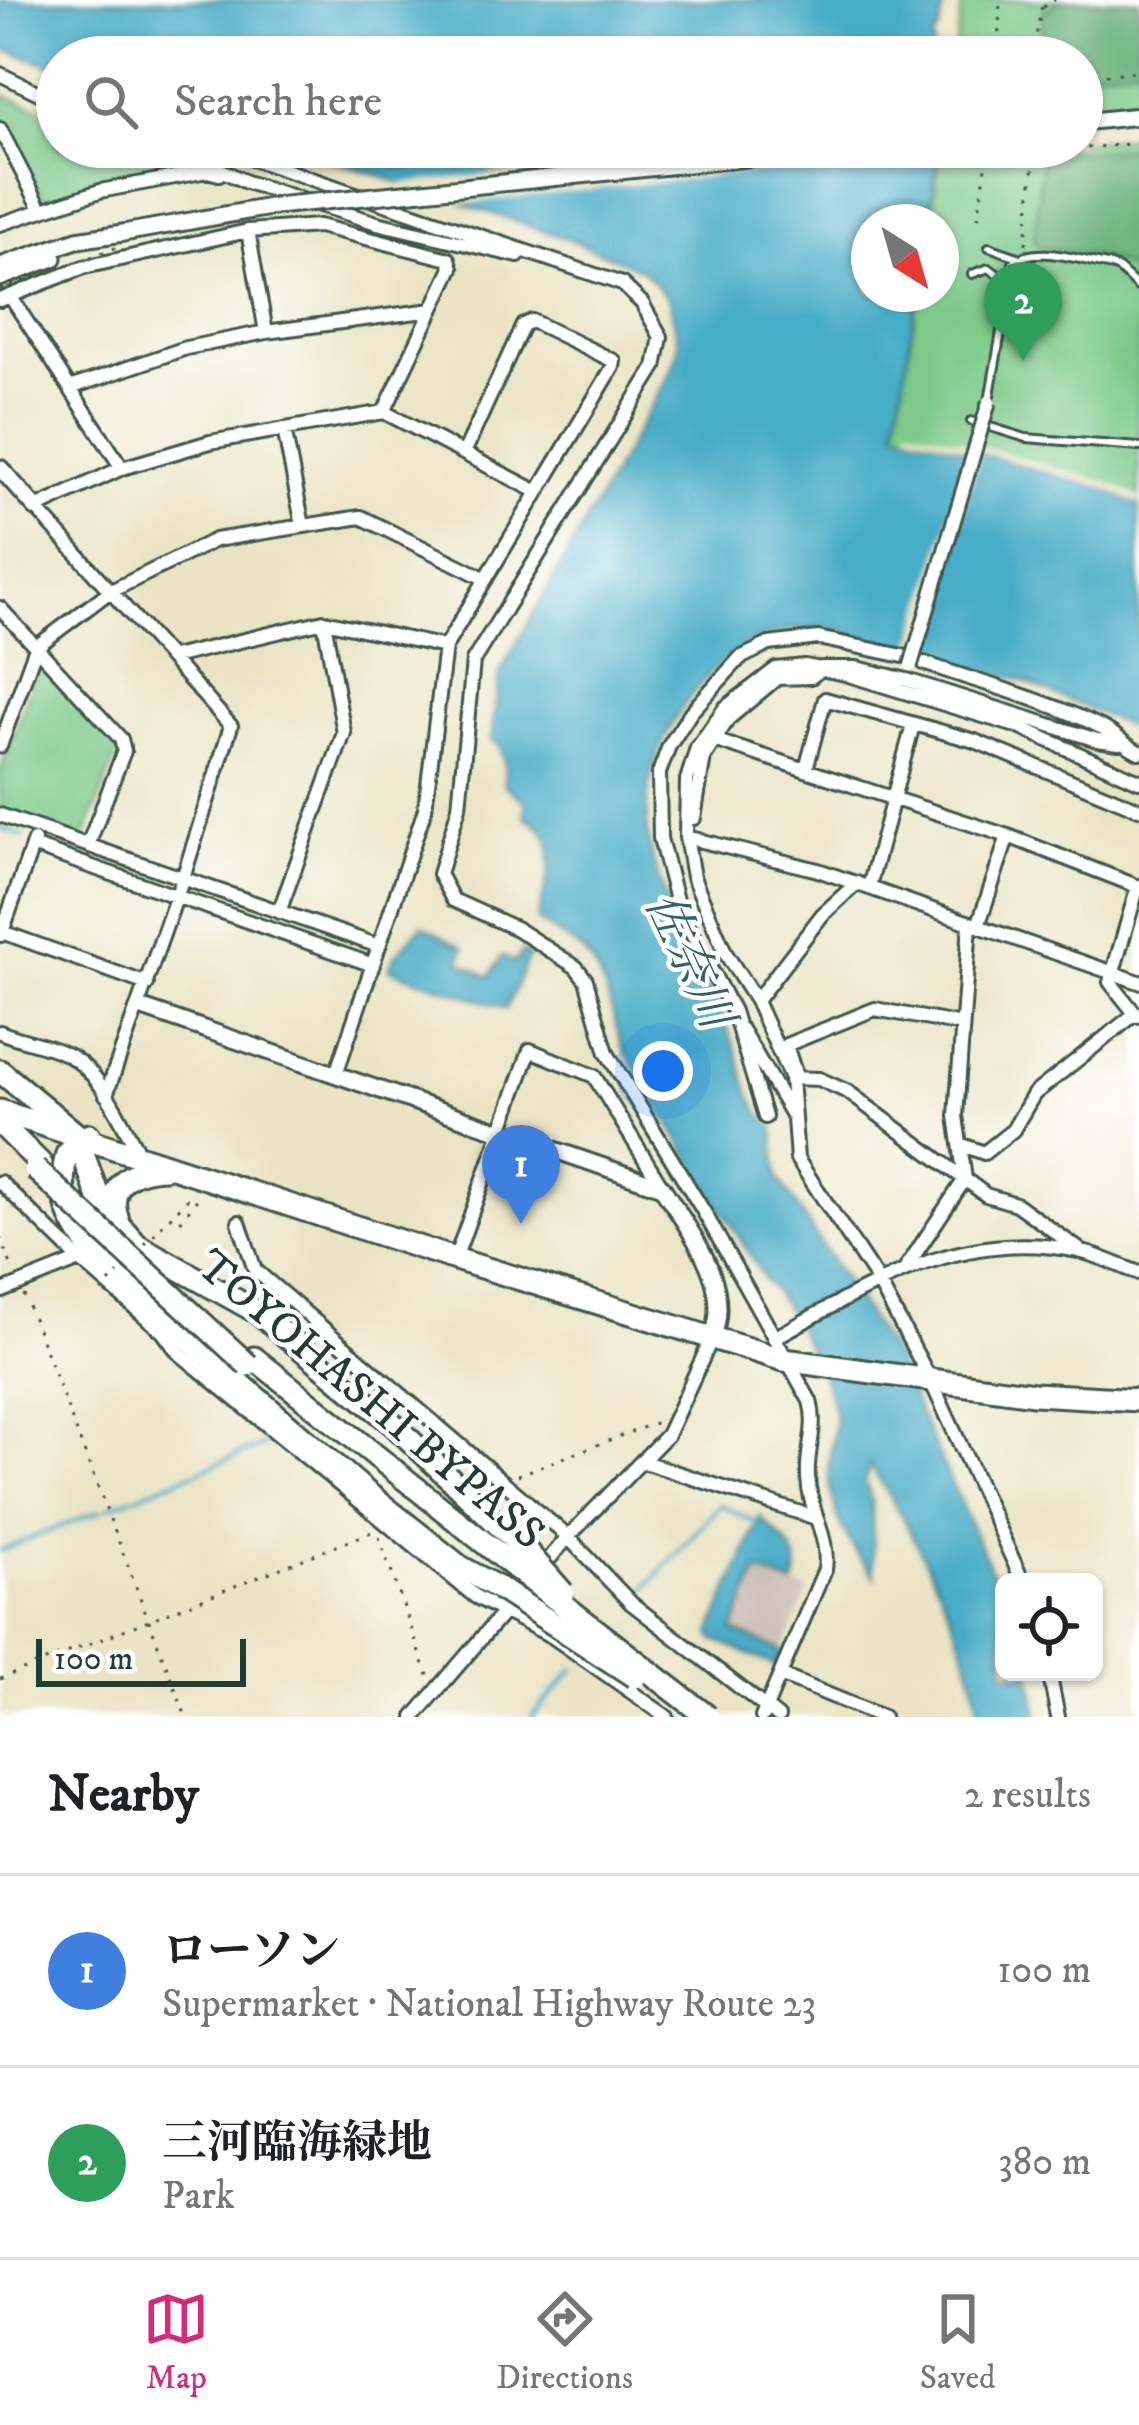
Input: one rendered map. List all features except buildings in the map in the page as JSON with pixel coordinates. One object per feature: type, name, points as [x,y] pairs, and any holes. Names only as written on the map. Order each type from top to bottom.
[{"type":"highway","points":[[0,1067],[90,1138],[711,1340],[792,1361],[924,1380],[1034,1394],[1139,1400]]},
{"type":"highway","points":[[4,1121],[136,1148],[277,1200]]},
{"type":"highway","points":[[4,1121],[46,1144],[79,1234],[105,1268],[459,1566],[514,1572]]},
{"type":"highway","name":"TOYOHASHI BYPASS","points":[[4,1121],[251,1361],[696,1717]]},
{"type":"highway","points":[[62,1198],[67,1154],[90,1138]]},
{"type":"highway","points":[[90,1138],[100,1204],[136,1248],[257,1312],[392,1424],[514,1572]]},
{"type":"highway","points":[[136,1248],[115,1215],[115,1188],[144,1170],[171,1168]]},
{"type":"highway","name":"TOYOHASHI BYPASS","points":[[514,1572],[708,1717]]},
{"type":"street","points":[[0,73],[36,85]]},
{"type":"street","points":[[0,73],[36,91]]},
{"type":"street","points":[[1103,120],[1139,116]]},
{"type":"street","points":[[0,129],[41,208]]},
{"type":"street","points":[[217,168],[246,182]]},
{"type":"street","points":[[280,168],[598,274],[622,284],[656,321],[661,352],[655,367],[473,661],[459,807],[439,874],[453,900],[517,929],[576,968],[586,980],[608,1053],[792,1361],[815,1419],[807,1473],[813,1516],[828,1548],[825,1570],[764,1712]]},
{"type":"street","points":[[0,266],[76,241],[120,237],[275,206],[692,168]]},
{"type":"street","points":[[0,224],[100,191],[207,171],[376,223],[598,274]]},
{"type":"street","points":[[122,468],[4,296],[84,267],[248,231],[319,226],[449,259],[452,268],[384,412]]},
{"type":"street","points":[[248,231],[266,332]]},
{"type":"street","points":[[0,278],[120,237]]},
{"type":"street","points":[[70,388],[186,348],[432,310]]},
{"type":"street","points":[[336,1074],[428,797],[445,647],[614,361],[532,321],[523,325],[464,453]]},
{"type":"street","points":[[905,687],[989,402]]},
{"type":"street","points":[[36,508],[122,468],[211,442],[384,412],[538,492]]},
{"type":"street","points":[[284,429],[303,526]]},
{"type":"street","points":[[0,468],[231,726],[140,1007],[106,1095]]},
{"type":"street","points":[[0,746],[36,647],[109,592],[215,540],[361,517],[486,580]]},
{"type":"street","points":[[0,608],[121,739],[124,751],[88,845]]},
{"type":"street","points":[[173,657],[324,621],[445,647]]},
{"type":"street","points":[[279,912],[344,733],[324,621]]},
{"type":"street","points":[[793,1117],[737,1023],[678,908],[668,875],[657,811],[659,773],[669,746],[717,681],[740,658],[769,644],[818,638],[913,661],[1059,708],[1108,730],[1119,743]]},
{"type":"street","points":[[690,837],[695,789],[714,740],[744,703],[777,678],[811,676],[822,668]]},
{"type":"street","points":[[794,1078],[756,1001],[725,954],[694,877],[685,799],[690,764],[725,708],[776,669],[822,668],[1139,752]]},
{"type":"street","points":[[905,687],[1018,727],[1139,781]]},
{"type":"street","points":[[806,769],[825,699],[1008,753],[1139,809]]},
{"type":"street","points":[[756,1001],[822,915],[863,885],[913,724]]},
{"type":"street","points":[[714,740],[1008,836],[1138,887],[1110,982],[1137,1017],[1034,1094],[1013,1130],[984,1153],[960,1144]]},
{"type":"street","points":[[0,815],[379,946]]},
{"type":"street","points":[[40,829],[1,935],[147,984]]},
{"type":"street","points":[[906,1267],[965,1179],[956,1116],[974,925],[1008,836]]},
{"type":"street","points":[[690,837],[863,885],[1139,982]]},
{"type":"street","points":[[32,846],[373,965]]},
{"type":"street","points":[[140,1007],[662,1187]]},
{"type":"street","points":[[962,1024],[875,1009],[786,1045],[794,1078],[797,1159],[874,1283],[1019,1573]]},
{"type":"street","points":[[737,1023],[740,1047],[765,1117]]},
{"type":"street","points":[[0,1032],[66,1054],[84,1066],[136,1148]]},
{"type":"street","points":[[414,1717],[568,1537],[644,1462],[678,1414],[721,1320],[715,1284],[702,1252],[594,1076],[530,1050],[455,1259]]},
{"type":"street","points":[[794,1078],[820,1079],[848,1092],[986,1195],[1016,1204],[1081,1251]]},
{"type":"street","points":[[0,1182],[163,1332],[178,1352],[380,1526],[476,1597],[553,1637],[668,1717]]},
{"type":"street","points":[[239,1222],[255,1270],[568,1537],[631,1603],[764,1712],[778,1717]]},
{"type":"street","points":[[777,1336],[906,1267],[984,1248],[1029,1244],[1081,1251],[1139,1273]]},
{"type":"street","points":[[0,1292],[80,1260]]},
{"type":"street","points":[[644,1462],[813,1516]]},
{"type":"street","points":[[780,1675],[888,1717]]},
{"type":"street","points":[[1051,1681],[1058,1717]]},
{"type":"lane","points":[[989,247],[1108,265],[1139,288]]},
{"type":"lane","points":[[989,402],[1013,263],[1022,255]]},
{"type":"lane","points":[[972,274],[989,268],[1010,284]]},
{"type":"lane","points":[[987,426],[1026,438],[1139,447]]},
{"type":"path","points":[[998,36],[1000,0]]},
{"type":"path","points":[[1036,36],[1042,0]]},
{"type":"path","points":[[1041,8],[1055,0]]},
{"type":"path","points":[[1103,75],[1139,71]]},
{"type":"path","points":[[1103,146],[1139,143]]},
{"type":"path","points":[[978,218],[984,168]]},
{"type":"path","points":[[1022,255],[1033,168]]},
{"type":"path","points":[[4,296],[120,237]]},
{"type":"path","points":[[101,1292],[136,1248],[190,1196],[196,1201],[179,1223]]},
{"type":"path","points":[[0,1238],[186,1717]]},
{"type":"path","points":[[508,1485],[520,1473],[678,1414]]},
{"type":"path","points":[[0,1679],[380,1526],[434,1694]]},
{"type":"shaded area","points":[[758,1570],[808,1591],[782,1651],[733,1631]]},
{"type":"green space","points":[[963,0],[1139,0],[1139,107],[1103,110],[1103,36],[957,36]]},
{"type":"green space","points":[[1061,0],[1139,0],[1139,66],[1103,70],[1103,36],[1041,36],[1044,10]]},
{"type":"green space","points":[[0,94],[36,107],[36,168],[167,168],[43,199],[0,119]]},
{"type":"green space","points":[[1139,136],[1139,504],[1104,488],[896,429],[915,312],[959,312],[959,204],[933,204],[938,168],[1103,168],[1103,140]]},
{"type":"green space","points":[[1139,147],[1139,278],[1106,259],[1034,243],[1041,168],[1103,168],[1103,150]]},
{"type":"green space","points":[[42,665],[117,744],[85,836],[80,838],[0,810],[0,772]]},
{"type":"water","points":[[0,0],[945,0],[934,36],[36,36],[36,60],[0,48]]},
{"type":"water","name":"佐奈川","points":[[357,168],[936,168],[931,204],[851,204],[851,312],[914,312],[896,429],[1104,488],[1139,504],[1139,731],[1021,680],[834,629],[797,630],[746,646],[703,681],[666,735],[649,791],[647,820],[659,880],[700,960],[752,1098],[774,1127],[778,1177],[894,1357],[995,1580],[995,1681],[1033,1681],[1039,1717],[979,1717],[975,1687],[954,1621],[870,1465],[865,1480],[875,1577],[856,1552],[833,1499],[829,1467],[834,1411],[815,1362],[622,1046],[593,964],[580,949],[537,920],[550,848],[538,825],[525,817],[526,802],[504,785],[505,765],[499,745],[491,740],[500,673],[671,371],[679,345],[669,300],[643,270],[571,240]]},
{"type":"water","points":[[422,925],[464,948],[460,961],[490,977],[502,956],[515,963],[522,951],[529,956],[506,1009],[389,969]]},
{"type":"water","points":[[760,1517],[790,1547],[797,1574],[794,1585],[758,1571],[733,1631],[782,1651],[776,1666],[713,1639],[711,1633]]},
{"type":"pier","points":[[550,168],[789,168],[448,205],[388,185]]},
{"type":"pier","points":[[909,426],[1106,482],[1139,497],[1139,504],[1104,488],[980,452],[923,660],[904,655],[913,643],[969,449],[906,431]]},
{"type":"waterway","points":[[0,828],[23,836]]},
{"type":"waterway","points":[[48,844],[164,886]]},
{"type":"waterway","points":[[192,895],[360,953]]},
{"type":"waterway","points":[[109,1507],[266,1444]]},
{"type":"waterway","points":[[643,1591],[720,1505],[761,1525]]},
{"type":"waterway","points":[[0,1551],[102,1510]]},
{"type":"waterway","points":[[532,1717],[574,1669]]},
{"type":"waterway","points":[[790,1671],[881,1709]]},
{"type":"place","name":"三河臨海緑地","points":[[1023,361]]},
{"type":"place","name":"ローソン","points":[[521,1224]]}]
